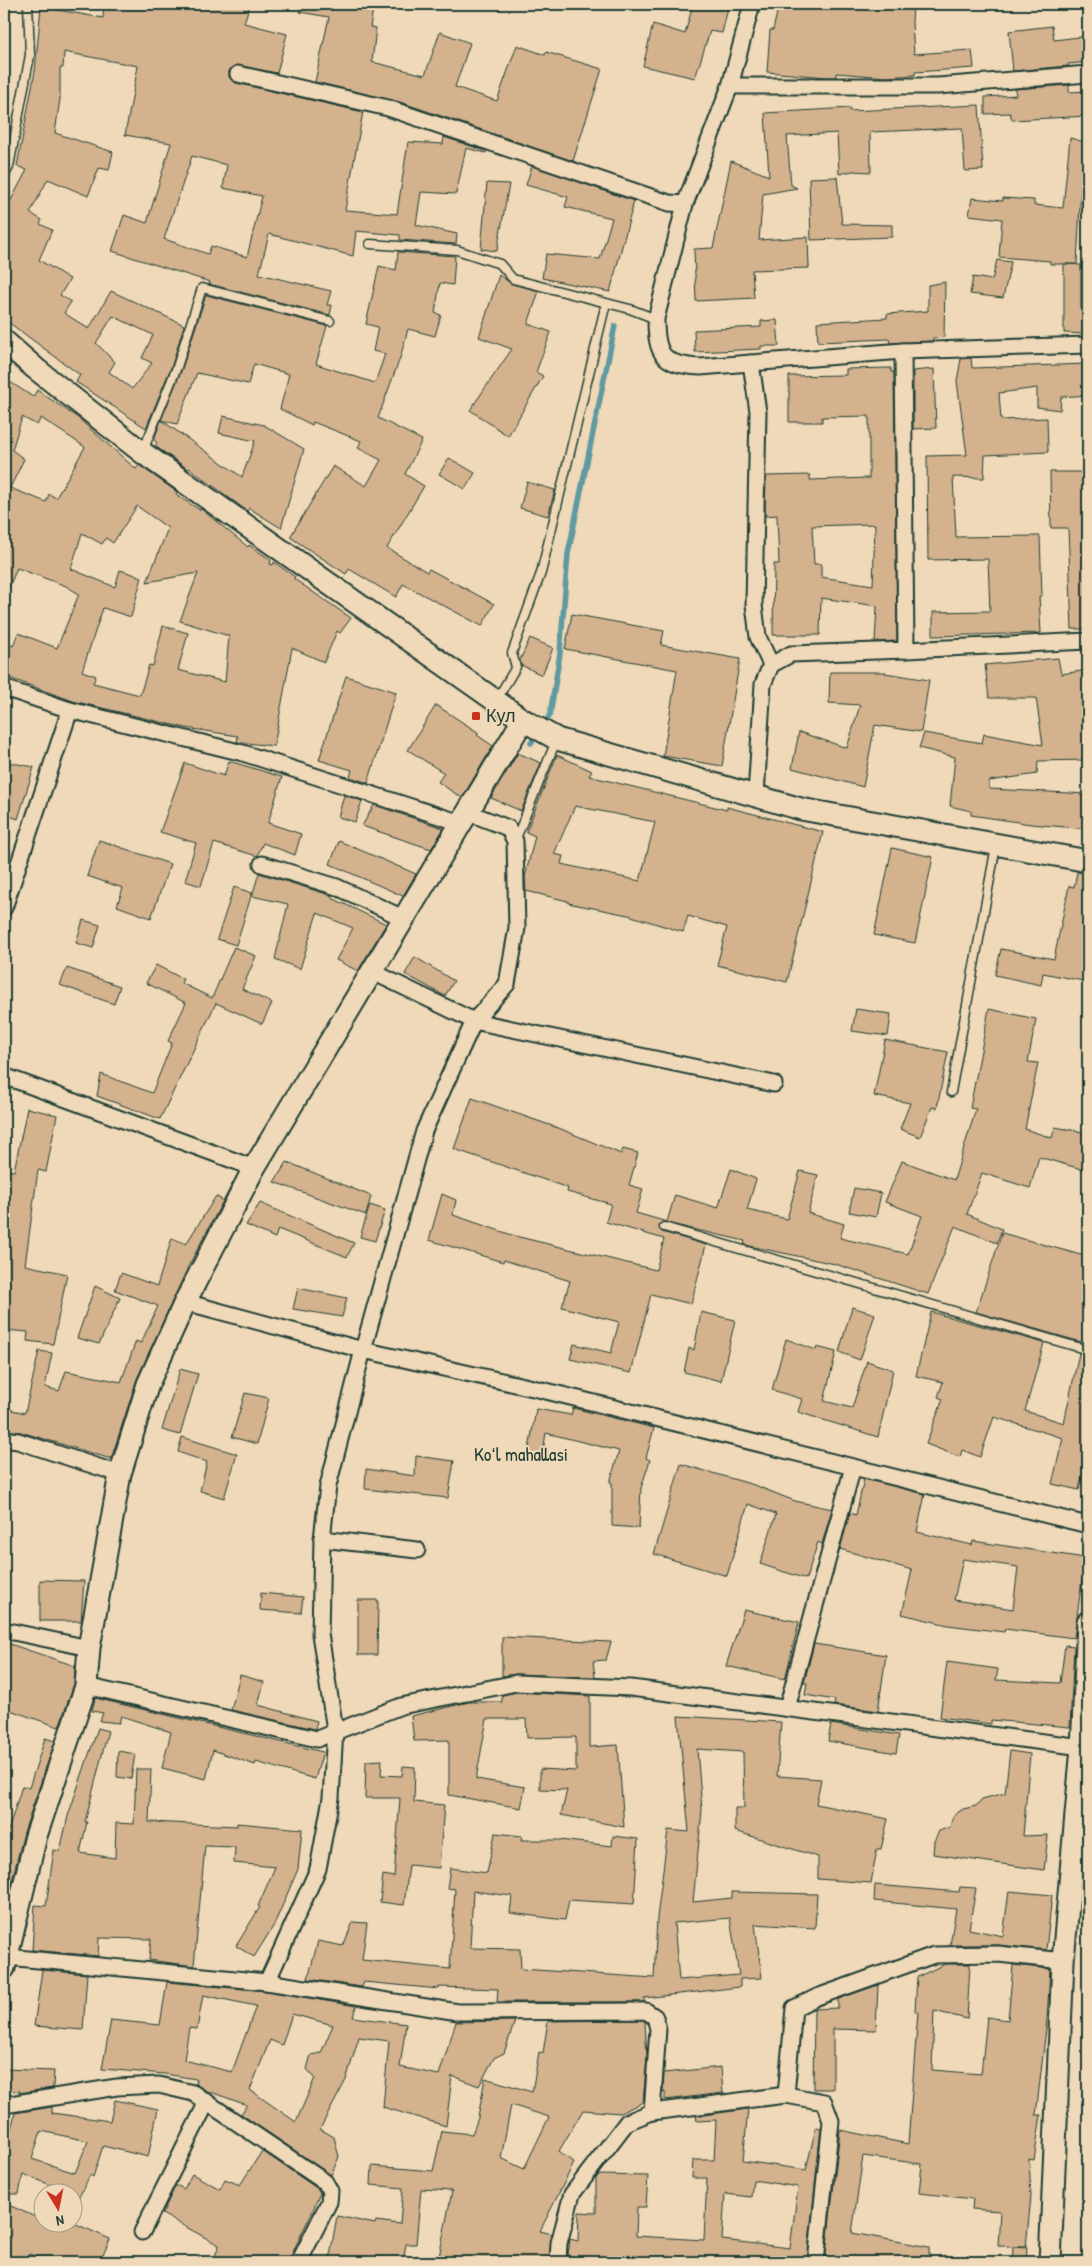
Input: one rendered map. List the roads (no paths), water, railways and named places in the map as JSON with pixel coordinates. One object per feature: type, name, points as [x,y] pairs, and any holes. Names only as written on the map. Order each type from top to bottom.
[{"type":"street","points":[[752,4],[730,86],[685,204],[656,319],[656,338],[664,358],[679,366],[700,367],[903,351],[1088,345]]},
{"type":"street","points":[[238,74],[388,108],[668,203],[685,204]]},
{"type":"street","points":[[730,86],[938,86],[1088,74]]},
{"type":"street","points":[[4,342],[142,453],[523,720],[557,739],[801,809],[1088,861]]},
{"type":"street","points":[[903,351],[906,650]]},
{"type":"street","points":[[751,363],[758,412],[754,605],[758,637],[771,664]]},
{"type":"street","points":[[756,795],[762,684],[771,664],[791,654],[1088,641]]},
{"type":"street","points":[[4,688],[70,710],[244,753],[464,818],[508,828],[515,841],[517,928],[507,984],[474,1022],[424,1131],[363,1350],[328,1486],[322,1539],[320,1634],[335,1730],[331,1798],[318,1868],[267,1982]]},
{"type":"street","points":[[4,908],[70,710]]},
{"type":"street","points":[[523,720],[254,1168],[185,1302],[148,1384],[120,1474],[89,1648],[86,1686],[36,1836],[5,1963],[267,1982],[458,2012],[646,2011],[656,2017],[658,2029],[652,2112]]},
{"type":"street","points":[[262,864],[337,887],[403,918]]},
{"type":"street","points":[[371,971],[474,1022],[774,1084]]},
{"type":"street","points":[[4,1076],[254,1168]]},
{"type":"street","points":[[185,1302],[363,1350],[542,1390],[1088,1525]]},
{"type":"street","points":[[4,1439],[18,1441],[120,1474]]},
{"type":"street","points":[[787,1708],[853,1467]]},
{"type":"street","points":[[322,1539],[417,1550]]},
{"type":"street","points":[[1050,2262],[1063,1961],[1082,1746],[1088,1622]]},
{"type":"street","points":[[4,1630],[89,1648]]},
{"type":"street","points":[[86,1686],[317,1739],[335,1730],[401,1706],[516,1684],[631,1688],[1082,1746]]},
{"type":"street","points":[[786,2095],[794,2008],[817,1997],[934,1955],[998,1954],[1063,1961]]},
{"type":"street","points":[[4,2105],[117,2087],[159,2085],[193,2093],[325,2182],[330,2191],[329,2202],[299,2262]]},
{"type":"street","points":[[558,2262],[559,2243],[572,2194],[627,2122],[652,2112],[786,2095],[824,2102],[831,2121],[816,2262]]},
{"type":"street","points":[[142,2232],[207,2102]]},
{"type":"lane","points":[[4,177],[9,168],[30,55],[28,4]]},
{"type":"lane","points":[[370,244],[457,250],[500,264],[513,279],[606,303],[656,319]]},
{"type":"lane","points":[[142,453],[177,367],[202,288],[330,321]]},
{"type":"lane","points":[[496,701],[516,667],[512,652],[541,573],[606,303]]},
{"type":"lane","points":[[515,841],[557,739]]},
{"type":"lane","points":[[951,1092],[997,844]]},
{"type":"lane","points":[[664,1227],[1088,1350]]},
{"type":"waterway","points":[[543,726],[550,715],[560,653],[568,554],[615,326]]},
{"type":"waterway","points":[[531,743],[538,733]]},
{"type":"place","name":"Кул","points":[[476,716]]},
{"type":"district","name":"Koʻl mahallasi","points":[[521,1454]]}]
